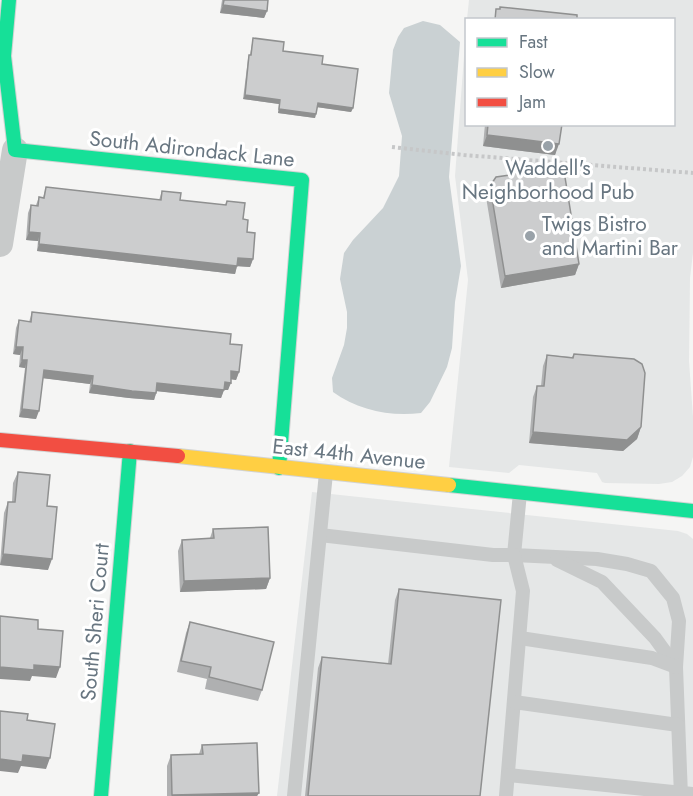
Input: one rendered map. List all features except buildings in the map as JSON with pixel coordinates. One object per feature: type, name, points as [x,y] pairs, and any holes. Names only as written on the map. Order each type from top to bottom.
[{"type":"street","points":[[0,244],[15,150],[4,56],[9,0]]},
{"type":"street","name":"South Adirondack Lane","points":[[15,150],[302,180],[279,468]]},
{"type":"street","name":"East 44th Avenue","points":[[0,440],[130,451],[693,511]]},
{"type":"street","name":"South Sheri Court","points":[[101,796],[130,451]]},
{"type":"lane","points":[[294,796],[326,472]]},
{"type":"lane","points":[[506,796],[523,591],[514,555],[520,493]]},
{"type":"lane","points":[[320,535],[514,555],[597,559],[651,571],[673,598],[679,621],[676,667],[678,725],[685,795],[507,775]]},
{"type":"lane","points":[[549,557],[602,582],[655,638],[676,667]]},
{"type":"lane","points":[[520,638],[652,658],[676,667]]},
{"type":"lane","points":[[514,702],[678,725]]},
{"type":"path","points":[[392,147],[693,173]]},
{"type":"shaded area","points":[[469,0],[693,0],[693,253],[690,278],[689,361],[693,457],[690,467],[672,482],[659,484],[605,483],[597,473],[519,465],[509,473],[449,467],[468,280],[455,176],[465,43],[465,126],[675,126],[675,18],[467,18]]},
{"type":"shaded area","points":[[423,21],[440,25],[460,42],[449,177],[461,266],[455,302],[452,348],[447,367],[430,402],[421,413],[398,414],[364,408],[343,398],[333,392],[332,378],[344,345],[347,328],[347,312],[340,279],[344,253],[383,208],[399,176],[402,136],[389,93],[393,50],[404,28]]},
{"type":"shaded area","points":[[312,492],[678,531],[687,534],[693,539],[693,796],[277,796]]},
{"type":"traffic: fast","points":[[9,0],[4,56],[15,150],[302,180],[279,468]]},
{"type":"traffic: fast","points":[[101,796],[130,451]]},
{"type":"traffic: fast","points":[[449,485],[693,511]]},
{"type":"traffic: slow","points":[[178,456],[449,485]]},
{"type":"traffic: jam","points":[[0,440],[178,456]]},
{"type":"place","name":"Waddell's Neighborhood Pub","points":[[548,146]]},
{"type":"place","name":"Twigs Bistro and Martini Bar","points":[[530,236]]}]
